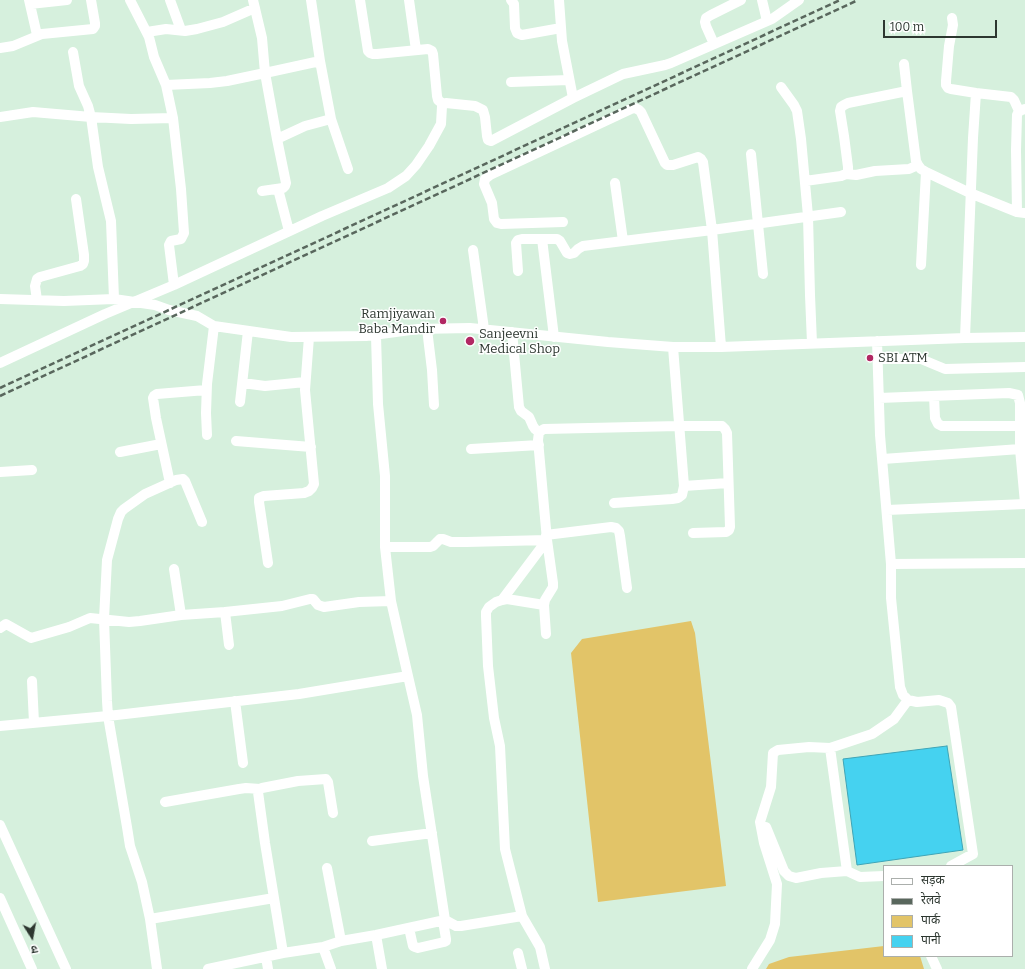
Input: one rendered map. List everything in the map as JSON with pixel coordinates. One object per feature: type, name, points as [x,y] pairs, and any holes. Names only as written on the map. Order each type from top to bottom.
[{"type":"street","points":[[37,35],[29,2],[67,0]]},
{"type":"street","points":[[0,48],[13,46],[37,35],[93,29],[95,23],[91,0]]},
{"type":"street","points":[[130,0],[151,42],[154,57],[166,85],[173,118],[181,189],[184,233],[181,238],[171,241],[169,245],[174,285]]},
{"type":"street","points":[[170,0],[181,30]]},
{"type":"street","points":[[311,0],[331,119],[348,169]]},
{"type":"street","points":[[360,0],[368,51],[372,54],[428,49],[432,51],[438,100],[443,104],[475,106],[483,110],[488,140],[491,141],[573,98],[623,74],[665,65],[767,21],[777,16],[799,0]]},
{"type":"street","points":[[409,0],[416,50]]},
{"type":"street","points":[[511,0],[514,4],[515,28],[518,33],[522,35],[561,28]]},
{"type":"street","points":[[559,0],[562,42],[573,98]]},
{"type":"street","points":[[714,44],[706,26],[706,18],[741,0]]},
{"type":"street","points":[[762,0],[767,21]]},
{"type":"street","points":[[147,32],[166,29],[191,30],[223,22],[254,4],[262,38],[265,73],[286,183],[283,188],[262,191]]},
{"type":"street","points":[[904,64],[906,91],[916,161],[922,168],[970,193],[1021,213],[1016,150],[1017,115],[1022,110],[1011,97],[951,90],[948,88],[946,85],[949,46],[953,25],[952,18]]},
{"type":"street","points":[[73,52],[79,86],[91,117],[98,166],[110,221],[114,299]]},
{"type":"street","points":[[166,85],[227,81],[320,60]]},
{"type":"street","points":[[511,82],[569,80]]},
{"type":"street","points":[[781,86],[794,105],[801,138],[808,216],[812,343]]},
{"type":"street","points":[[846,174],[848,167],[840,112],[841,107],[848,103],[906,91]]},
{"type":"street","points":[[965,338],[970,193],[976,93]]},
{"type":"street","points":[[0,363],[105,314],[174,285],[322,216],[388,188],[406,176],[422,158],[430,146],[441,124],[443,104]]},
{"type":"street","points":[[563,222],[497,223],[494,219],[492,203],[484,184],[485,179],[504,168],[635,108],[641,112],[667,165],[673,165],[701,158],[703,162],[712,230],[722,347]]},
{"type":"street","points":[[0,117],[33,112],[131,119],[173,118]]},
{"type":"street","points":[[277,139],[305,126],[331,119]]},
{"type":"street","points":[[752,154],[763,274]]},
{"type":"street","points":[[805,181],[846,174],[856,175],[876,171],[922,168]]},
{"type":"street","points":[[921,265],[922,168]]},
{"type":"street","points":[[615,183],[623,241]]},
{"type":"street","points":[[278,189],[288,232]]},
{"type":"street","points":[[37,300],[35,286],[37,279],[83,264],[84,255],[76,199]]},
{"type":"street","points":[[518,271],[516,242],[518,240],[557,239],[560,241],[567,253],[570,254],[574,253],[583,246],[841,212]]},
{"type":"street","points":[[542,239],[554,337]]},
{"type":"street","points":[[473,250],[484,329]]},
{"type":"street","points":[[0,299],[64,301],[114,299],[155,304],[175,311],[197,316],[214,326],[291,337],[376,336],[427,329],[470,328],[673,347],[722,347],[1025,337]]},
{"type":"street","points":[[207,435],[206,390],[214,326]]},
{"type":"street","points":[[427,329],[432,370],[434,405]]},
{"type":"street","points":[[240,402],[248,331]]},
{"type":"street","points":[[512,332],[520,407],[521,410],[529,417],[532,426],[540,432]]},
{"type":"street","points":[[268,563],[259,498],[264,496],[304,493],[309,491],[314,484],[305,382],[309,336]]},
{"type":"street","points":[[376,336],[378,404],[385,476],[385,547],[391,601],[417,715],[423,776],[446,941],[418,948],[415,947],[413,946],[409,928]]},
{"type":"street","points":[[877,341],[880,435],[891,564],[891,598],[900,687],[903,695],[908,700],[917,702],[939,700],[948,703],[951,707],[974,854],[953,865]]},
{"type":"street","points":[[614,503],[672,499],[678,498],[682,495],[684,486],[673,347]]},
{"type":"street","points":[[878,360],[921,359],[945,369],[1025,367]]},
{"type":"street","points":[[243,383],[266,386],[305,382]]},
{"type":"street","points":[[170,483],[153,398],[157,394],[206,390]]},
{"type":"street","points":[[879,398],[1009,393],[1018,395],[1023,426],[1020,449],[1024,473],[1025,504],[887,510]]},
{"type":"street","points":[[934,396],[936,418],[938,424],[942,426],[1023,426]]},
{"type":"street","points":[[546,634],[544,605],[545,600],[553,587],[546,538],[538,436],[544,429],[722,426],[727,434],[730,527],[726,532],[693,533]]},
{"type":"street","points":[[236,441],[311,447]]},
{"type":"street","points":[[120,452],[161,444]]},
{"type":"street","points":[[471,449],[539,446]]},
{"type":"street","points":[[883,459],[1020,449]]},
{"type":"street","points":[[0,472],[32,470]]},
{"type":"street","points":[[157,969],[150,919],[142,882],[129,840],[108,716],[104,620],[107,560],[119,515],[124,509],[145,494],[180,479],[185,481],[202,522]]},
{"type":"street","points":[[684,486],[728,483]]},
{"type":"street","points":[[385,547],[430,547],[434,546],[440,539],[451,542],[466,542],[546,538],[611,527],[616,528],[619,531],[627,588]]},
{"type":"street","points":[[502,600],[546,538]]},
{"type":"street","points":[[891,564],[1025,563]]},
{"type":"street","points":[[174,569],[180,615]]},
{"type":"street","points":[[0,628],[6,624],[31,638],[69,627],[90,618],[129,622],[180,615],[282,606],[310,599],[313,599],[318,605],[324,607],[359,602],[391,601]]},
{"type":"street","points":[[544,605],[507,599],[496,602],[489,607],[486,612],[486,616],[488,666],[494,718],[500,746],[504,849],[522,916],[540,947],[545,969]]},
{"type":"street","points":[[225,612],[229,645]]},
{"type":"street","points":[[0,726],[108,716],[298,694],[408,676]]},
{"type":"street","points":[[32,681],[34,723]]},
{"type":"street","points":[[752,969],[770,940],[775,924],[777,884],[764,843],[760,822],[770,787],[773,753],[778,750],[809,747],[830,748],[872,734],[894,719],[908,700]]},
{"type":"street","points":[[235,701],[243,763]]},
{"type":"street","points":[[830,748],[847,871]]},
{"type":"street","points":[[165,802],[238,789],[260,789],[298,781],[326,779],[328,782],[333,813]]},
{"type":"street","points":[[260,789],[258,794],[265,843],[284,953]]},
{"type":"street","points":[[762,817],[784,871],[789,876],[796,878],[821,873],[847,871],[860,877],[883,876]]},
{"type":"street","points":[[0,825],[66,969]]},
{"type":"street","points":[[372,842],[432,833]]},
{"type":"street","points":[[327,868],[341,941]]},
{"type":"street","points":[[0,898],[32,969]]},
{"type":"street","points":[[150,919],[274,898]]},
{"type":"street","points":[[208,969],[284,953],[322,947],[341,941],[444,920],[456,926],[461,926],[522,916]]},
{"type":"street","points":[[376,935],[382,969]]},
{"type":"street","points":[[322,947],[331,969]]},
{"type":"street","points":[[518,953],[522,969]]},
{"type":"street","points":[[266,957],[268,969]]},
{"type":"street","points":[[931,957],[937,969]]},
{"type":"green space","points":[[691,621],[695,633],[726,886],[598,902],[571,653],[582,639]]},
{"type":"green space","points":[[883,946],[883,957],[920,957],[924,969],[766,969],[769,964],[789,957]]},
{"type":"water","points":[[947,746],[963,850],[857,865],[843,759]]},
{"type":"railway","points":[[0,388],[840,0]]},
{"type":"railway","points":[[0,396],[858,0]]},
{"type":"place","name":"Ramjiyawan Baba Mandir","points":[[443,321]]},
{"type":"place","name":"Sanjeevni Medical Shop","points":[[470,341]]},
{"type":"place","name":"SBI ATM","points":[[870,358]]}]
